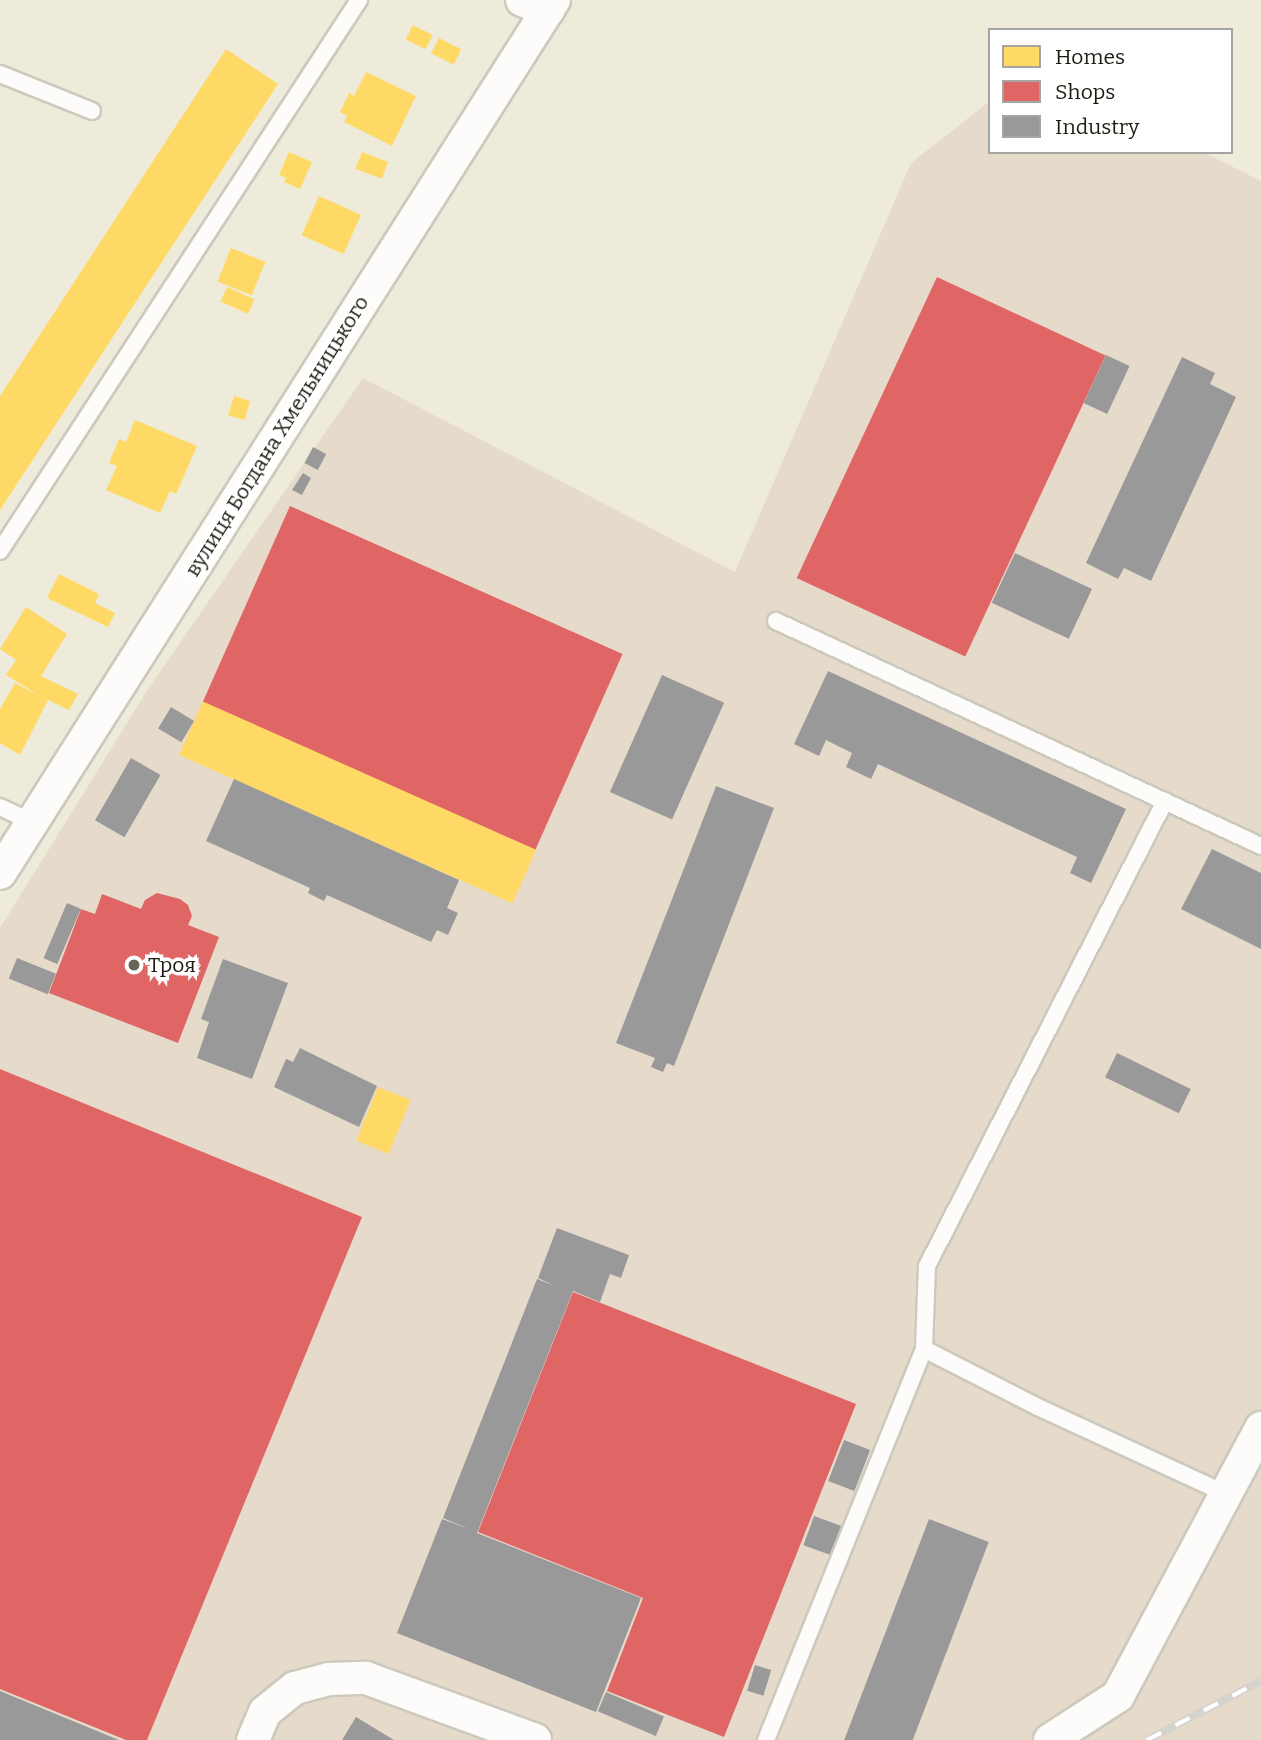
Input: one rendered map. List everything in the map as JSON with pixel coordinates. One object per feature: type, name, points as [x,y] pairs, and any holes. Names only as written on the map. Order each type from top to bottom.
[{"type":"street","name":"вулиця Богдана Хмельницького","points":[[0,873],[541,3]]},
{"type":"street","points":[[1050,1740],[1118,1696],[1224,1493],[1261,1429]]},
{"type":"street","points":[[253,1740],[265,1712],[295,1688],[329,1679],[366,1678],[536,1740]]},
{"type":"lane","points":[[0,551],[359,0]]},
{"type":"lane","points":[[0,74],[92,111]]},
{"type":"lane","points":[[776,621],[1261,846]]},
{"type":"lane","points":[[765,1740],[924,1349],[927,1266],[1165,801]]},
{"type":"lane","points":[[0,807],[32,822]]},
{"type":"lane","points":[[924,1349],[1038,1407],[1224,1493]]},
{"type":"shaded area","points":[[988,103],[988,154],[1207,154],[1261,181],[1261,1740],[0,1740],[0,928],[148,689],[363,378],[735,572],[911,163]]},
{"type":"building: Homes","points":[[413,25],[433,35],[425,49],[406,39]]},
{"type":"building: Homes","points":[[439,38],[461,49],[454,64],[431,53]]},
{"type":"building: Homes","points":[[226,49],[278,84],[0,510],[0,396]]},
{"type":"building: Homes","points":[[366,72],[416,96],[392,146],[344,122],[347,116],[340,112],[349,93],[354,96]]},
{"type":"building: Homes","points":[[289,152],[312,162],[300,189],[284,182],[286,178],[279,175]]},
{"type":"building: Homes","points":[[362,152],[388,162],[382,179],[356,169]]},
{"type":"building: Homes","points":[[319,196],[361,215],[344,254],[302,235]]},
{"type":"building: Homes","points":[[231,248],[265,262],[252,295],[218,281]]},
{"type":"building: Homes","points":[[227,287],[254,299],[248,314],[220,302]]},
{"type":"building: Homes","points":[[234,396],[250,401],[244,420],[228,415]]},
{"type":"building: Homes","points":[[135,420],[197,446],[176,494],[170,491],[160,513],[106,490],[117,466],[109,463],[119,439],[126,442]]},
{"type":"building: Homes","points":[[59,574],[99,594],[95,603],[115,613],[108,627],[47,598]]},
{"type":"building: Homes","points":[[26,607],[67,634],[41,676],[78,694],[69,710],[48,700],[20,755],[0,743],[0,709],[15,683],[40,696],[6,675],[16,660],[22,664],[0,649]]},
{"type":"building: Homes","points":[[203,701],[536,849],[512,903],[179,755]]},
{"type":"building: Homes","points":[[378,1087],[410,1100],[389,1154],[356,1141]]},
{"type":"building: Shops","points":[[937,277],[1106,356],[965,657],[797,578]]},
{"type":"building: Shops","points":[[290,506],[623,654],[535,850],[203,701]]},
{"type":"building: Shops","name":"Троя","points":[[157,893],[180,899],[188,905],[192,916],[188,925],[219,937],[178,1043],[49,993],[81,909],[95,914],[102,894],[141,909],[145,900]]},
{"type":"building: Shops","points":[[0,1069],[362,1217],[147,1740],[126,1740],[0,1689]]},
{"type":"building: Shops","points":[[573,1292],[856,1404],[724,1737],[607,1691],[643,1598],[478,1532]]},
{"type":"building: Industry","points":[[1106,355],[1130,366],[1107,414],[1084,403]]},
{"type":"building: Industry","points":[[1182,357],[1215,373],[1210,384],[1236,397],[1151,581],[1124,568],[1118,579],[1086,563]]},
{"type":"building: Industry","points":[[313,447],[326,454],[318,470],[305,463]]},
{"type":"building: Industry","points":[[303,473],[311,478],[302,495],[292,490]]},
{"type":"building: Industry","points":[[1015,553],[1092,589],[1069,639],[992,603]]},
{"type":"building: Industry","points":[[828,671],[1126,809],[1091,883],[1070,873],[1077,857],[878,764],[871,779],[846,767],[852,753],[826,740],[819,756],[794,744]]},
{"type":"building: Industry","points":[[662,675],[724,703],[672,820],[610,792]]},
{"type":"building: Industry","points":[[171,707],[194,721],[181,742],[158,728]]},
{"type":"building: Industry","points":[[131,758],[160,775],[124,837],[95,820]]},
{"type":"building: Industry","points":[[234,779],[459,880],[447,908],[458,913],[448,935],[437,930],[431,942],[327,895],[324,901],[308,893],[310,888],[206,841]]},
{"type":"building: Industry","points":[[716,786],[774,808],[674,1066],[667,1063],[663,1072],[651,1067],[655,1058],[616,1043]]},
{"type":"building: Industry","points":[[1212,849],[1261,873],[1261,949],[1181,909]]},
{"type":"building: Industry","points":[[67,903],[81,909],[57,964],[44,958]]},
{"type":"building: Industry","points":[[17,958],[56,974],[48,994],[9,978]]},
{"type":"building: Industry","points":[[223,959],[288,983],[252,1079],[197,1058],[209,1022],[201,1019]]},
{"type":"building: Industry","points":[[300,1048],[377,1086],[359,1127],[274,1087],[286,1059],[293,1062]]},
{"type":"building: Industry","points":[[1117,1053],[1191,1089],[1179,1113],[1105,1077]]},
{"type":"building: Industry","points":[[557,1228],[629,1255],[621,1278],[610,1274],[600,1302],[573,1291],[477,1533],[641,1598],[596,1712],[397,1633],[442,1519],[469,1529],[443,1518],[537,1279],[555,1286],[538,1278]]},
{"type":"building: Industry","points":[[844,1440],[870,1450],[854,1491],[828,1481]]},
{"type":"building: Industry","points":[[814,1516],[841,1526],[831,1555],[803,1545]]},
{"type":"building: Industry","points":[[929,1519],[989,1542],[913,1740],[844,1740]]},
{"type":"building: Industry","points":[[755,1665],[771,1670],[763,1696],[747,1691]]},
{"type":"building: Industry","points":[[0,1691],[119,1740],[0,1740]]},
{"type":"building: Industry","points":[[606,1692],[664,1717],[656,1736],[598,1711]]},
{"type":"building: Industry","points":[[356,1717],[394,1740],[342,1740]]},
{"type":"railway","points":[[1147,1740],[1261,1681]]},
{"type":"place","name":"Троя","points":[[134,965]]}]
